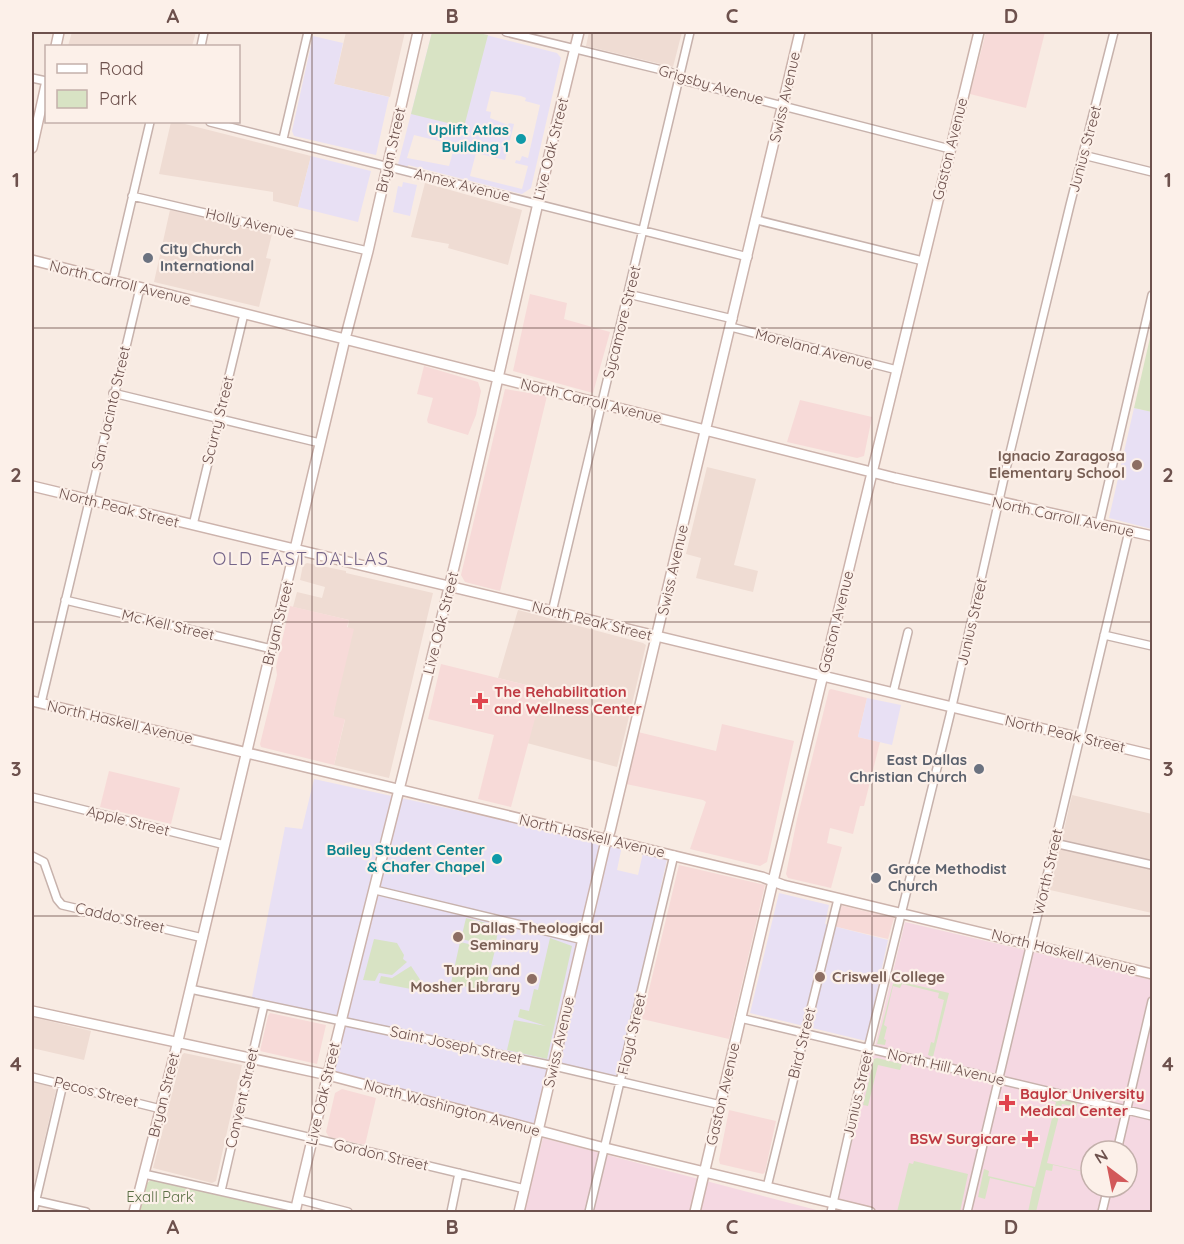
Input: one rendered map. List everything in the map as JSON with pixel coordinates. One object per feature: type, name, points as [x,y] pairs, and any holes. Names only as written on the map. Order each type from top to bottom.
[{"type":"street","points":[[283,139],[309,32]]},
{"type":"street","name":"Bryan Street","points":[[134,1212],[368,251],[418,32]]},
{"type":"street","name":"Grigsby Avenue","points":[[506,32],[670,72],[687,81],[950,149]]},
{"type":"street","name":"Live Oak Street","points":[[297,1207],[340,1021],[375,890],[450,586],[579,32]]},
{"type":"street","name":"Sycamore Street","points":[[552,612],[690,32]]},
{"type":"street","name":"Swiss Avenue","points":[[519,1212],[800,32]]},
{"type":"street","name":"Gaston Avenue","points":[[695,1212],[772,882],[979,32]]},
{"type":"street","name":"Junius Street","points":[[832,1208],[999,501],[1114,32]]},
{"type":"street","points":[[32,148],[45,88]]},
{"type":"street","points":[[113,280],[150,123]]},
{"type":"street","name":"Annex Avenue","points":[[214,123],[748,257]]},
{"type":"street","points":[[1083,155],[1152,172]]},
{"type":"street","name":"Holly Avenue","points":[[132,196],[368,251]]},
{"type":"street","points":[[757,220],[923,261]]},
{"type":"street","name":"North Carroll Avenue","points":[[32,260],[872,472],[1152,536]]},
{"type":"street","name":"San Jacinto Street","points":[[36,702],[65,600],[140,288]]},
{"type":"street","name":"Moreland Avenue","points":[[628,294],[897,370]]},
{"type":"street","points":[[1099,524],[1152,295]]},
{"type":"street","name":"Scurry Street","points":[[193,525],[244,314]]},
{"type":"street","points":[[113,393],[320,443]]},
{"type":"street","name":"North Peak Street","points":[[32,486],[1152,755]]},
{"type":"street","name":"Worth Street","points":[[967,1212],[1129,531]]},
{"type":"street","name":"Mc Kell Street","points":[[65,600],[272,649]]},
{"type":"street","points":[[893,693],[908,632]]},
{"type":"street","points":[[1104,635],[1152,646]]},
{"type":"street","name":"North Haskell Avenue","points":[[36,702],[674,855],[838,899],[1152,974]]},
{"type":"street","name":"Apple Street","points":[[32,797],[225,845]]},
{"type":"street","points":[[1054,843],[1152,865]]},
{"type":"street","name":"Floyd Street","points":[[589,1212],[674,855]]},
{"type":"street","name":"Caddo Street","points":[[32,856],[44,862],[57,899],[62,904],[202,938]]},
{"type":"street","points":[[375,890],[583,940]]},
{"type":"street","name":"Bird Street","points":[[767,1186],[838,899]]},
{"type":"street","name":"Saint Joseph Street","points":[[190,989],[554,1066],[721,1105]]},
{"type":"street","points":[[1120,1139],[1152,1001]]},
{"type":"street","name":"Convent Street","points":[[221,1191],[264,1005]]},
{"type":"street","name":"North Washington Avenue","points":[[32,1011],[328,1075],[605,1148],[767,1186],[832,1208],[870,1212]]},
{"type":"street","name":"North Hill Avenue","points":[[740,1018],[1152,1116]]},
{"type":"street","name":"Pecos Street","points":[[32,1077],[160,1108]]},
{"type":"street","points":[[33,1212],[63,1084]]},
{"type":"street","name":"Gordon Street","points":[[237,1120],[525,1189]]},
{"type":"street","points":[[451,1212],[459,1173]]},
{"type":"street","points":[[144,1174],[297,1207],[348,1212]]},
{"type":"street","points":[[34,1200],[86,1212]]},
{"type":"shaded area","points":[[72,32],[196,32],[192,45],[68,45]]},
{"type":"shaded area","points":[[346,32],[405,32],[390,97],[334,84]]},
{"type":"shaded area","points":[[432,32],[474,32],[557,53],[561,58],[531,188],[522,194],[408,165],[405,175],[396,172]],"holes":[[[491,91],[521,96],[526,98],[525,101],[540,105],[528,158],[522,156],[520,161],[516,160],[515,163],[528,166],[522,189],[470,176],[476,153],[505,160],[514,124],[509,123],[508,125],[490,118],[491,112],[486,111]],[[414,135],[459,146],[458,149],[454,148],[449,166],[407,158]]]},
{"type":"shaded area","points":[[589,32],[682,32],[673,67],[586,46]]},
{"type":"shaded area","points":[[986,32],[1045,32],[1026,108],[970,94]]},
{"type":"shaded area","points":[[313,36],[343,43],[334,84],[389,97],[376,155],[294,136],[292,131]]},
{"type":"shaded area","points":[[171,123],[181,123],[311,156],[298,207],[273,201],[273,192],[159,174]]},
{"type":"shaded area","points":[[311,156],[371,171],[358,222],[298,207]]},
{"type":"shaded area","points":[[403,182],[417,185],[410,216],[393,212],[398,186],[402,187]]},
{"type":"shaded area","points":[[425,183],[522,210],[508,265],[448,248],[449,244],[411,237]]},
{"type":"shaded area","points":[[170,210],[272,234],[266,258],[271,259],[259,307],[154,282]]},
{"type":"shaded area","points":[[530,294],[567,303],[564,319],[610,332],[593,393],[513,371]]},
{"type":"shaded area","points":[[424,366],[478,382],[481,391],[476,415],[468,435],[428,423],[433,398],[417,394]]},
{"type":"shaded area","points":[[505,389],[547,396],[500,591],[465,582],[461,575]]},
{"type":"shaded area","points":[[800,400],[872,417],[864,456],[857,458],[787,442]]},
{"type":"shaded area","name":"Ignacio Zaragosa Elementary School","points":[[1134,408],[1152,412],[1152,529],[1109,518]]},
{"type":"shaded area","points":[[707,467],[756,479],[734,565],[758,571],[753,592],[696,578],[701,558],[686,554]]},
{"type":"shaded area","points":[[307,563],[433,593],[389,778],[334,765],[345,720],[333,717],[349,620],[293,607],[297,592],[322,598],[325,587],[300,580],[303,565]]},
{"type":"shaded area","points":[[290,606],[349,620],[347,627],[354,629],[333,716],[345,719],[334,765],[261,747],[260,744],[277,675],[276,667]]},
{"type":"shaded area","points":[[518,610],[646,645],[617,767],[527,743],[543,689],[498,678]]},
{"type":"shaded area","points":[[441,664],[543,689],[511,807],[478,799],[494,735],[428,719]]},
{"type":"shaded area","points":[[831,689],[867,698],[858,737],[880,742],[864,806],[860,806],[853,834],[830,828],[827,843],[842,847],[831,888],[788,878],[786,874],[797,819]]},
{"type":"shaded area","points":[[867,698],[901,705],[892,745],[858,737]]},
{"type":"shaded area","points":[[722,724],[794,741],[767,862],[760,866],[690,849],[706,802],[703,800],[626,784],[638,732],[716,751]]},
{"type":"shaded area","points":[[109,771],[180,788],[171,824],[100,807]]},
{"type":"shaded area","name":"Dallas Theological Seminary","points":[[314,779],[622,846],[617,870],[638,875],[643,853],[667,859],[619,1077],[552,1061],[538,1126],[333,1074],[335,1069],[330,1067],[340,1021],[251,1002],[285,827],[302,829]]},
{"type":"shaded area","points":[[1072,795],[1152,814],[1152,913],[1050,890]]},
{"type":"shaded area","points":[[679,865],[765,885],[729,1039],[642,1019]]},
{"type":"shaded area","name":"Criswell College","points":[[779,893],[829,905],[825,924],[888,940],[866,1041],[750,1013]]},
{"type":"shaded area","points":[[839,905],[894,918],[888,939],[833,926]]},
{"type":"shaded area","name":"Baylor University Medical Center","points":[[905,922],[1152,980],[1152,1212],[835,1212]]},
{"type":"shaded area","points":[[270,1013],[326,1025],[317,1064],[260,1051]]},
{"type":"shaded area","points":[[32,1017],[91,1031],[84,1060],[32,1048]]},
{"type":"shaded area","points":[[184,1053],[242,1065],[216,1181],[212,1183],[153,1168]]},
{"type":"shaded area","points":[[32,1082],[55,1087],[56,1090],[32,1193]]},
{"type":"shaded area","points":[[342,1089],[376,1098],[365,1145],[329,1137],[326,1132],[335,1093]]},
{"type":"shaded area","points":[[729,1110],[776,1121],[763,1174],[720,1164]]},
{"type":"shaded area","points":[[543,1138],[824,1212],[523,1212]]},
{"type":"green space","points":[[432,32],[474,32],[488,35],[464,127],[411,114]]},
{"type":"green space","points":[[1152,329],[1152,412],[1134,408]]},
{"type":"green space","points":[[466,918],[499,926],[495,947],[461,939]]},
{"type":"green space","points":[[550,938],[572,946],[547,1059],[507,1050],[514,1020],[546,1026],[518,1017],[520,1009],[529,1011],[534,989],[538,990]]},
{"type":"green space","points":[[374,939],[397,943],[404,955],[403,959],[407,962],[392,975],[379,973],[375,981],[363,980]]},
{"type":"green space","points":[[460,942],[495,950],[485,991],[451,983]]},
{"type":"green space","points":[[411,966],[423,984],[422,991],[379,983],[381,976],[392,978]]},
{"type":"green space","points":[[894,980],[949,993],[933,1057],[928,1055],[931,1042],[934,1043],[944,1000],[938,998],[939,993],[902,984],[900,988],[893,986],[884,1025],[887,1027],[885,1045],[877,1044]]},
{"type":"green space","points":[[874,1059],[902,1064],[900,1070],[878,1065],[868,1106],[863,1105]]},
{"type":"green space","points":[[1051,1096],[1076,1101],[1077,1107],[1062,1104],[1047,1163],[1079,1171],[1053,1165],[1052,1171],[1046,1170],[1036,1212],[1028,1212],[1033,1188],[990,1178],[985,1199],[978,1197],[984,1169],[989,1171],[988,1176],[1035,1187],[1056,1102],[1050,1100]]},
{"type":"green space","points":[[914,1161],[968,1174],[960,1212],[897,1212],[909,1163],[913,1164]]},
{"type":"green space","name":"Exall Park","points":[[151,1180],[283,1209],[286,1212],[140,1212],[147,1183]]},
{"type":"place","name":"Uplift Atlas Building 1","points":[[521,139]]},
{"type":"place","name":"City Church International","points":[[148,258]]},
{"type":"place","name":"Ignacio Zaragosa Elementary School","points":[[1137,465]]},
{"type":"place","name":"The Rehabilitation and Wellness Center","points":[[480,701]]},
{"type":"place","name":"East Dallas Christian Church","points":[[979,769]]},
{"type":"place","name":"Bailey Student Center & Chafer Chapel","points":[[497,859]]},
{"type":"place","name":"Grace Methodist Church","points":[[876,878]]},
{"type":"place","name":"Dallas Theological Seminary","points":[[458,937]]},
{"type":"place","name":"Criswell College","points":[[820,977]]},
{"type":"place","name":"Turpin and Mosher Library","points":[[532,979]]},
{"type":"place","name":"Baylor University Medical Center","points":[[1007,1103]]},
{"type":"place","name":"BSW Surgicare","points":[[1030,1139]]},
{"type":"district","name":"OLD EAST DALLAS","points":[[301,559]]}]
